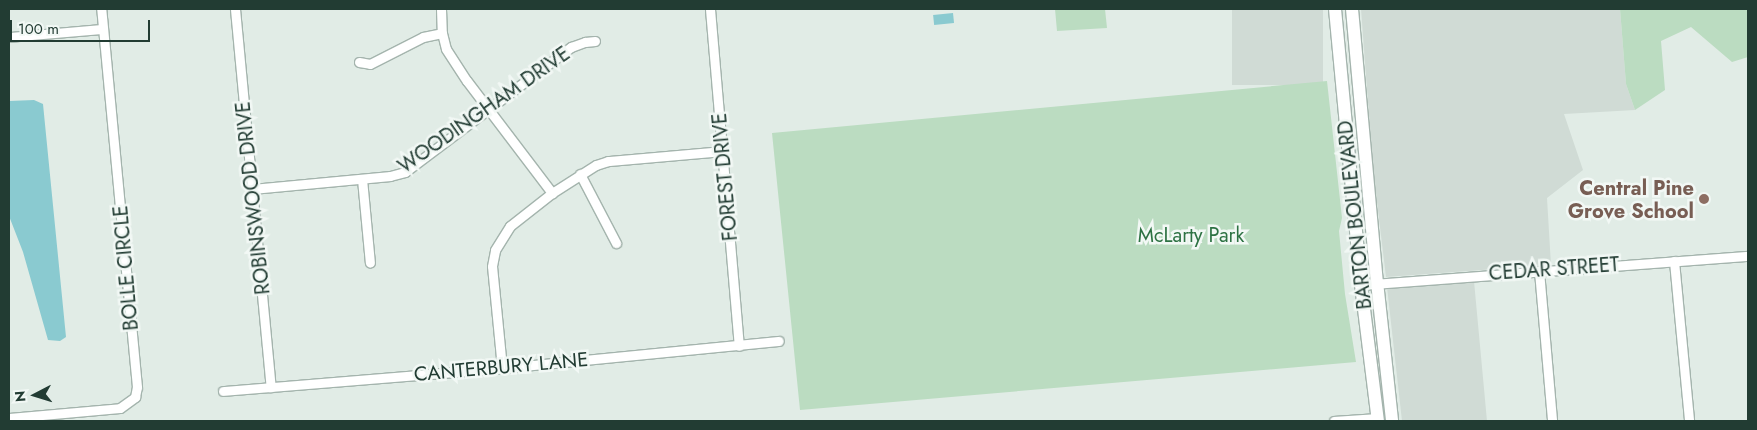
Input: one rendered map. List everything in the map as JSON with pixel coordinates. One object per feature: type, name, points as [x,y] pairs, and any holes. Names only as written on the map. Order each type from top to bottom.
[{"type":"main road","name":"BARTON BOULEVARD","points":[[1335,9],[1360,285],[1378,420]]},
{"type":"main road","name":"BARTON BOULEVARD","points":[[1352,9],[1392,421]]},
{"type":"street","name":"BOLLE CIRCLE","points":[[9,418],[120,408],[135,397],[137,387],[101,9]]},
{"type":"street","name":"ROBINSWOOD DRIVE","points":[[235,9],[271,387]]},
{"type":"street","points":[[442,9],[442,33],[446,48],[488,108],[552,193]]},
{"type":"street","name":"FOREST DRIVE","points":[[710,9],[739,346]]},
{"type":"street","points":[[9,37],[103,29]]},
{"type":"street","points":[[359,62],[370,64],[423,36],[442,33]]},
{"type":"street","name":"WOODINGHAM DRIVE","points":[[252,189],[390,176],[405,172],[571,47],[595,41]]},
{"type":"street","points":[[502,368],[492,266],[495,250],[510,226],[580,174],[608,161],[722,151]]},
{"type":"street","points":[[580,174],[616,243]]},
{"type":"street","points":[[362,179],[370,263]]},
{"type":"street","name":"CEDAR STREET","points":[[1360,285],[1377,282],[1748,256]]},
{"type":"street","points":[[1674,261],[1689,421]]},
{"type":"street","points":[[1539,270],[1552,421]]},
{"type":"street","name":"CANTERBURY LANE","points":[[223,391],[502,368],[779,342]]},
{"type":"street","points":[[1334,421],[1378,420]]},
{"type":"shaded area","points":[[1232,9],[1323,9],[1323,85],[1232,85]]},
{"type":"shaded area","points":[[1361,9],[1620,9],[1626,84],[1635,110],[1564,114],[1583,170],[1547,198],[1551,265],[1386,277],[1373,169]]},
{"type":"shaded area","points":[[1534,276],[1474,281],[1487,421],[1402,421],[1387,287]]},
{"type":"green space","points":[[1055,9],[1105,9],[1107,28],[1057,31]]},
{"type":"green space","points":[[1620,9],[1748,9],[1748,57],[1732,62],[1691,27],[1661,41],[1665,90],[1635,110],[1626,84]]},
{"type":"green space","name":"McLarty Park","points":[[1327,81],[1342,218],[1339,231],[1345,294],[1356,362],[800,410],[772,133]]},
{"type":"water","points":[[953,13],[954,23],[934,25],[933,15]]},
{"type":"water","points":[[34,100],[43,104],[66,337],[60,341],[48,340],[23,252],[9,216],[9,101]]},
{"type":"place","name":"Central Pine Grove School","points":[[1704,199]]}]
